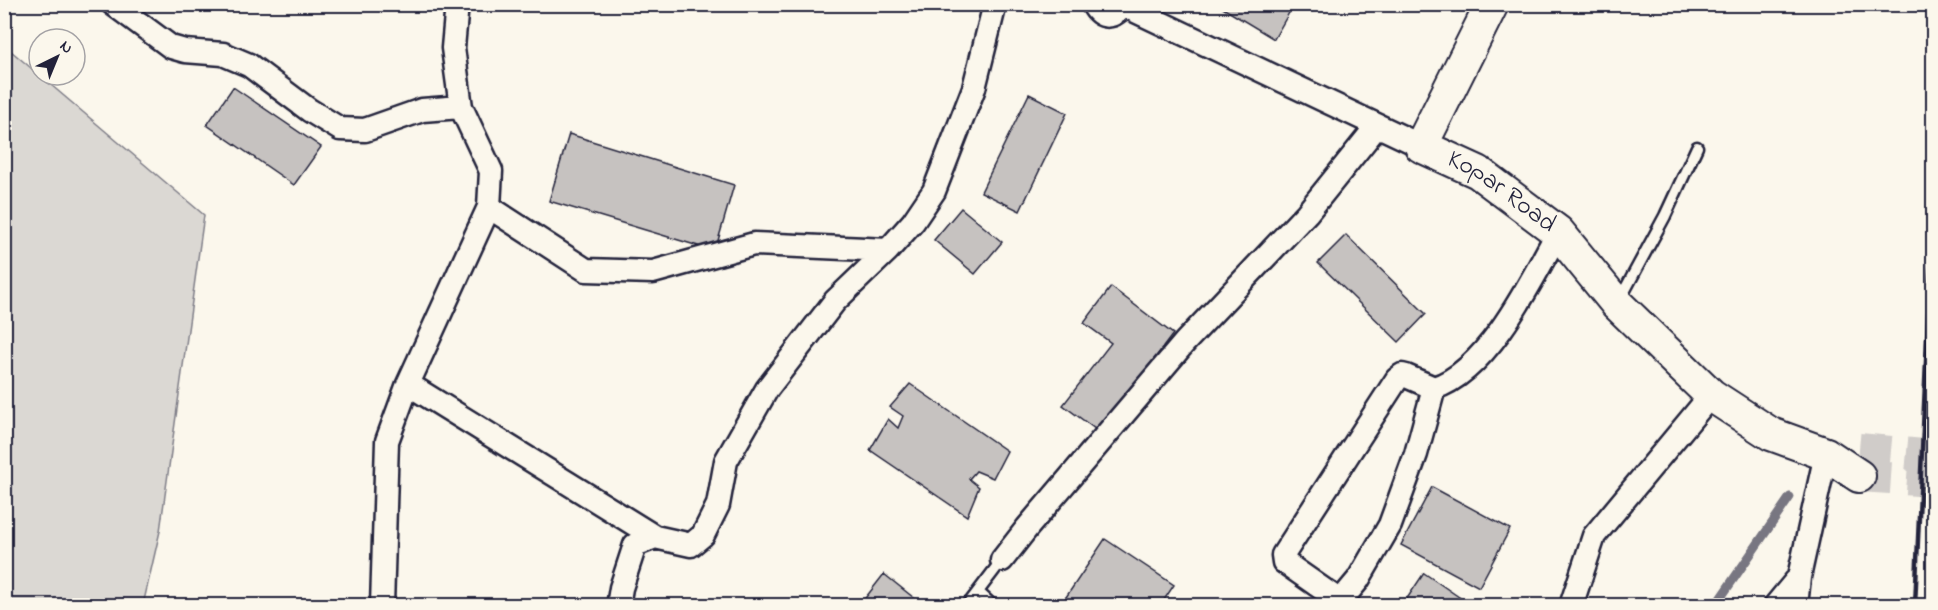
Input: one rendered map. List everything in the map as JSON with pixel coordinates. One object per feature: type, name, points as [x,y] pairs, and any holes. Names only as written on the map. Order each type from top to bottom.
[{"type":"street","points":[[113,4],[171,47],[185,51],[223,54],[249,64],[309,110],[340,129],[365,130],[422,111],[461,107]]},
{"type":"street","points":[[382,606],[387,441],[408,384],[489,207],[491,171],[461,107],[453,48],[457,4]]},
{"type":"street","points":[[408,384],[655,537],[691,545],[703,535],[718,505],[726,461],[767,389],[835,301],[888,250],[913,222],[933,191],[974,88],[995,4]]},
{"type":"street","points":[[1093,4],[1097,12],[1108,16],[1117,13],[1123,5]]},
{"type":"street","points":[[1420,146],[1492,4]]},
{"type":"street","name":"Kopar Road","points":[[1123,5],[1478,172],[1558,232],[1617,304],[1711,395],[1771,434],[1859,462]]},
{"type":"street","points":[[1002,560],[1185,342],[1308,213],[1377,126]]},
{"type":"street","points":[[489,207],[586,270],[653,272],[754,244],[888,250]]},
{"type":"street","points":[[1434,388],[1416,454],[1390,525],[1359,580],[1343,598],[1337,599],[1284,562],[1283,555],[1397,380],[1402,375],[1434,388],[1449,383],[1469,368],[1485,352],[1530,282],[1558,232]]},
{"type":"street","points":[[1571,606],[1594,536],[1711,395]]},
{"type":"street","points":[[1796,606],[1799,577],[1826,453]]},
{"type":"street","points":[[618,606],[621,588],[635,544],[655,537]]},
{"type":"street","points":[[1774,606],[1799,577]]},
{"type":"lane","points":[[1617,304],[1665,216],[1697,147]]},
{"type":"lane","points":[[967,606],[1002,560]]},
{"type":"lane","points":[[978,592],[993,606]]},
{"type":"shaded area","points":[[4,45],[27,65],[27,87],[53,87],[204,215],[160,531],[143,605],[5,605]]},
{"type":"building","points":[[1216,4],[1294,4],[1274,39]]},
{"type":"building","points":[[233,87],[321,147],[294,185],[207,125]]},
{"type":"building","points":[[1029,94],[1067,113],[1020,211],[981,192]]},
{"type":"building","points":[[569,134],[734,185],[715,251],[549,201]]},
{"type":"building","points":[[961,208],[1002,242],[975,274],[934,240]]},
{"type":"building","points":[[1346,235],[1426,314],[1399,342],[1318,263]]},
{"type":"building","points":[[1111,287],[1173,334],[1099,432],[1063,405],[1111,343],[1084,323]]},
{"type":"building","points":[[910,384],[1007,451],[993,478],[976,471],[969,479],[979,487],[967,516],[870,450],[888,419],[898,428],[903,416],[890,407]]},
{"type":"building","points":[[1432,487],[1510,529],[1479,587],[1401,545]]},
{"type":"building","points":[[1105,539],[1174,585],[1160,606],[1060,606]]},
{"type":"building","points":[[1424,573],[1472,606],[1402,606]]},
{"type":"building","points":[[884,574],[924,606],[859,606]]},
{"type":"waterway","points":[[1715,606],[1790,497]]},
{"type":"tunnel","points":[[1859,449],[1934,456]]},
{"type":"tunnel","points":[[1859,476],[1934,481]]},
{"type":"railway","points":[[1915,606],[1934,183]]}]
